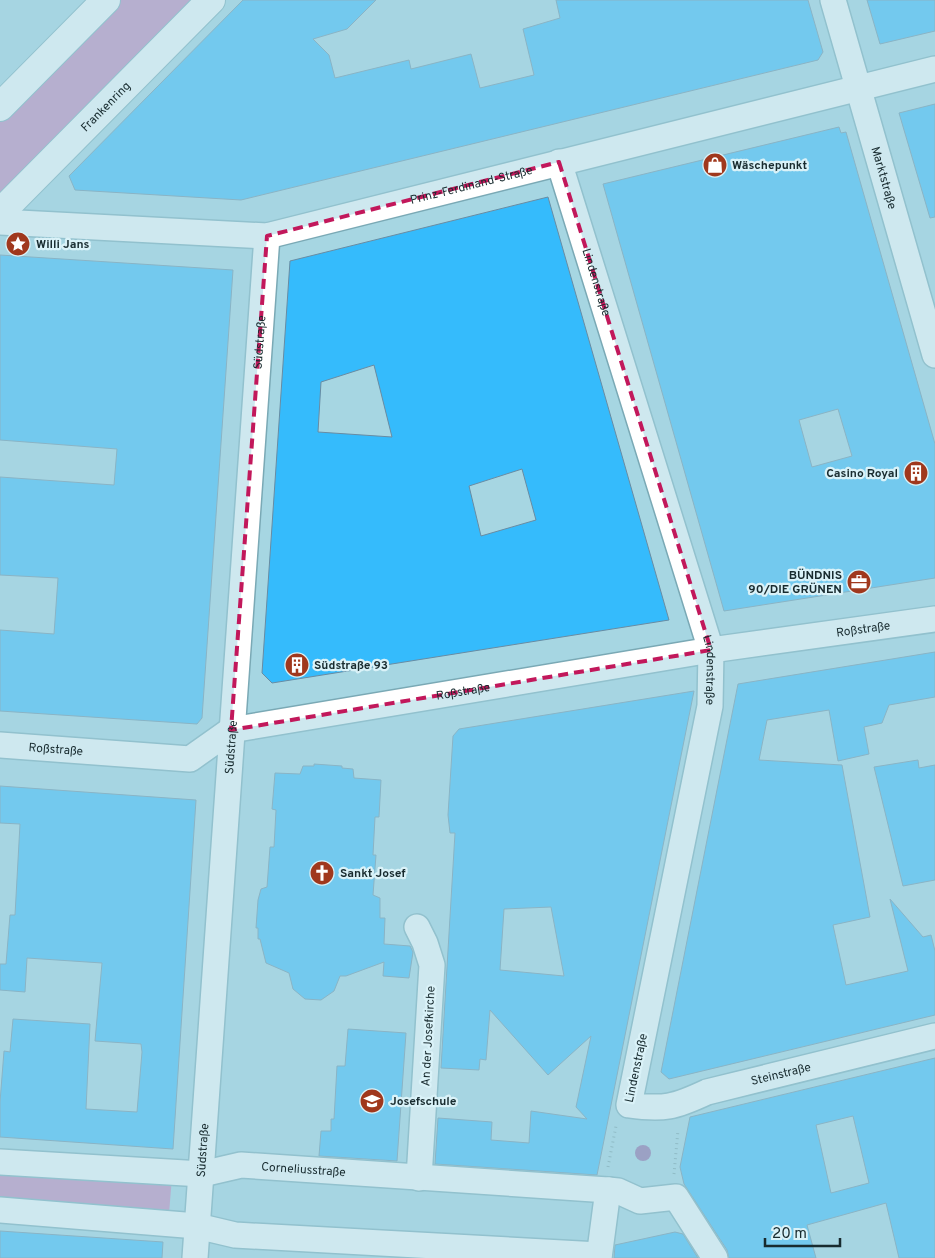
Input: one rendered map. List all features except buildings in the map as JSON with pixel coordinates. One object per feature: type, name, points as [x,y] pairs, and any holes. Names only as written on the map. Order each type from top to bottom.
[{"type":"main road","points":[[0,107],[106,0]]},
{"type":"main road","name":"Frankenring","points":[[0,214],[211,0]]},
{"type":"street","name":"Marktstraße","points":[[834,0],[935,355]]},
{"type":"street","name":"Prinz-Ferdinand-Straße","points":[[0,222],[267,236],[935,69]]},
{"type":"street","name":"Lindenstraße","points":[[559,162],[711,650],[710,706],[628,1104]]},
{"type":"street","name":"Südstraße","points":[[195,1258],[267,236]]},
{"type":"street","name":"Roßstraße","points":[[0,745],[190,758],[231,730],[711,650],[935,619]]},
{"type":"street","name":"An der Josefkirche","points":[[417,926],[432,965],[419,1178]]},
{"type":"street","name":"Steinstraße","points":[[628,1104],[649,1108],[675,1107],[707,1092],[935,1036]]},
{"type":"street","name":"Corneliusstraße","points":[[0,1162],[202,1174],[241,1165],[608,1190]]},
{"type":"street","points":[[0,1210],[197,1226],[235,1235],[599,1257],[608,1190],[618,1191],[640,1201],[676,1197],[715,1258]]},
{"type":"path","name":"Lindenstraße","points":[[608,1190],[610,1148],[615,1127],[627,1114],[628,1104]]},
{"type":"path","points":[[675,1107],[678,1119],[674,1157],[676,1197]]},
{"type":"highlighted area","points":[[559,162],[711,650],[231,730],[267,236]]},
{"type":"shaded area","points":[[117,0],[195,0],[0,197],[0,118]]},
{"type":"shaded area","points":[[0,1156],[173,1165],[168,1226],[0,1212]]},
{"type":"place","name":"Wäschepunkt","points":[[715,165]]},
{"type":"place","name":"Willi Jans","points":[[18,244]]},
{"type":"place","name":"Casino Royal","points":[[916,473]]},
{"type":"place","name":"BÜNDNIS 90/DIE GRÜNEN","points":[[859,582]]},
{"type":"place","name":"Südstraße 93","points":[[297,665]]},
{"type":"place","name":"Sankt Josef","points":[[322,873]]},
{"type":"place","name":"Josefschule","points":[[372,1101]]}]
